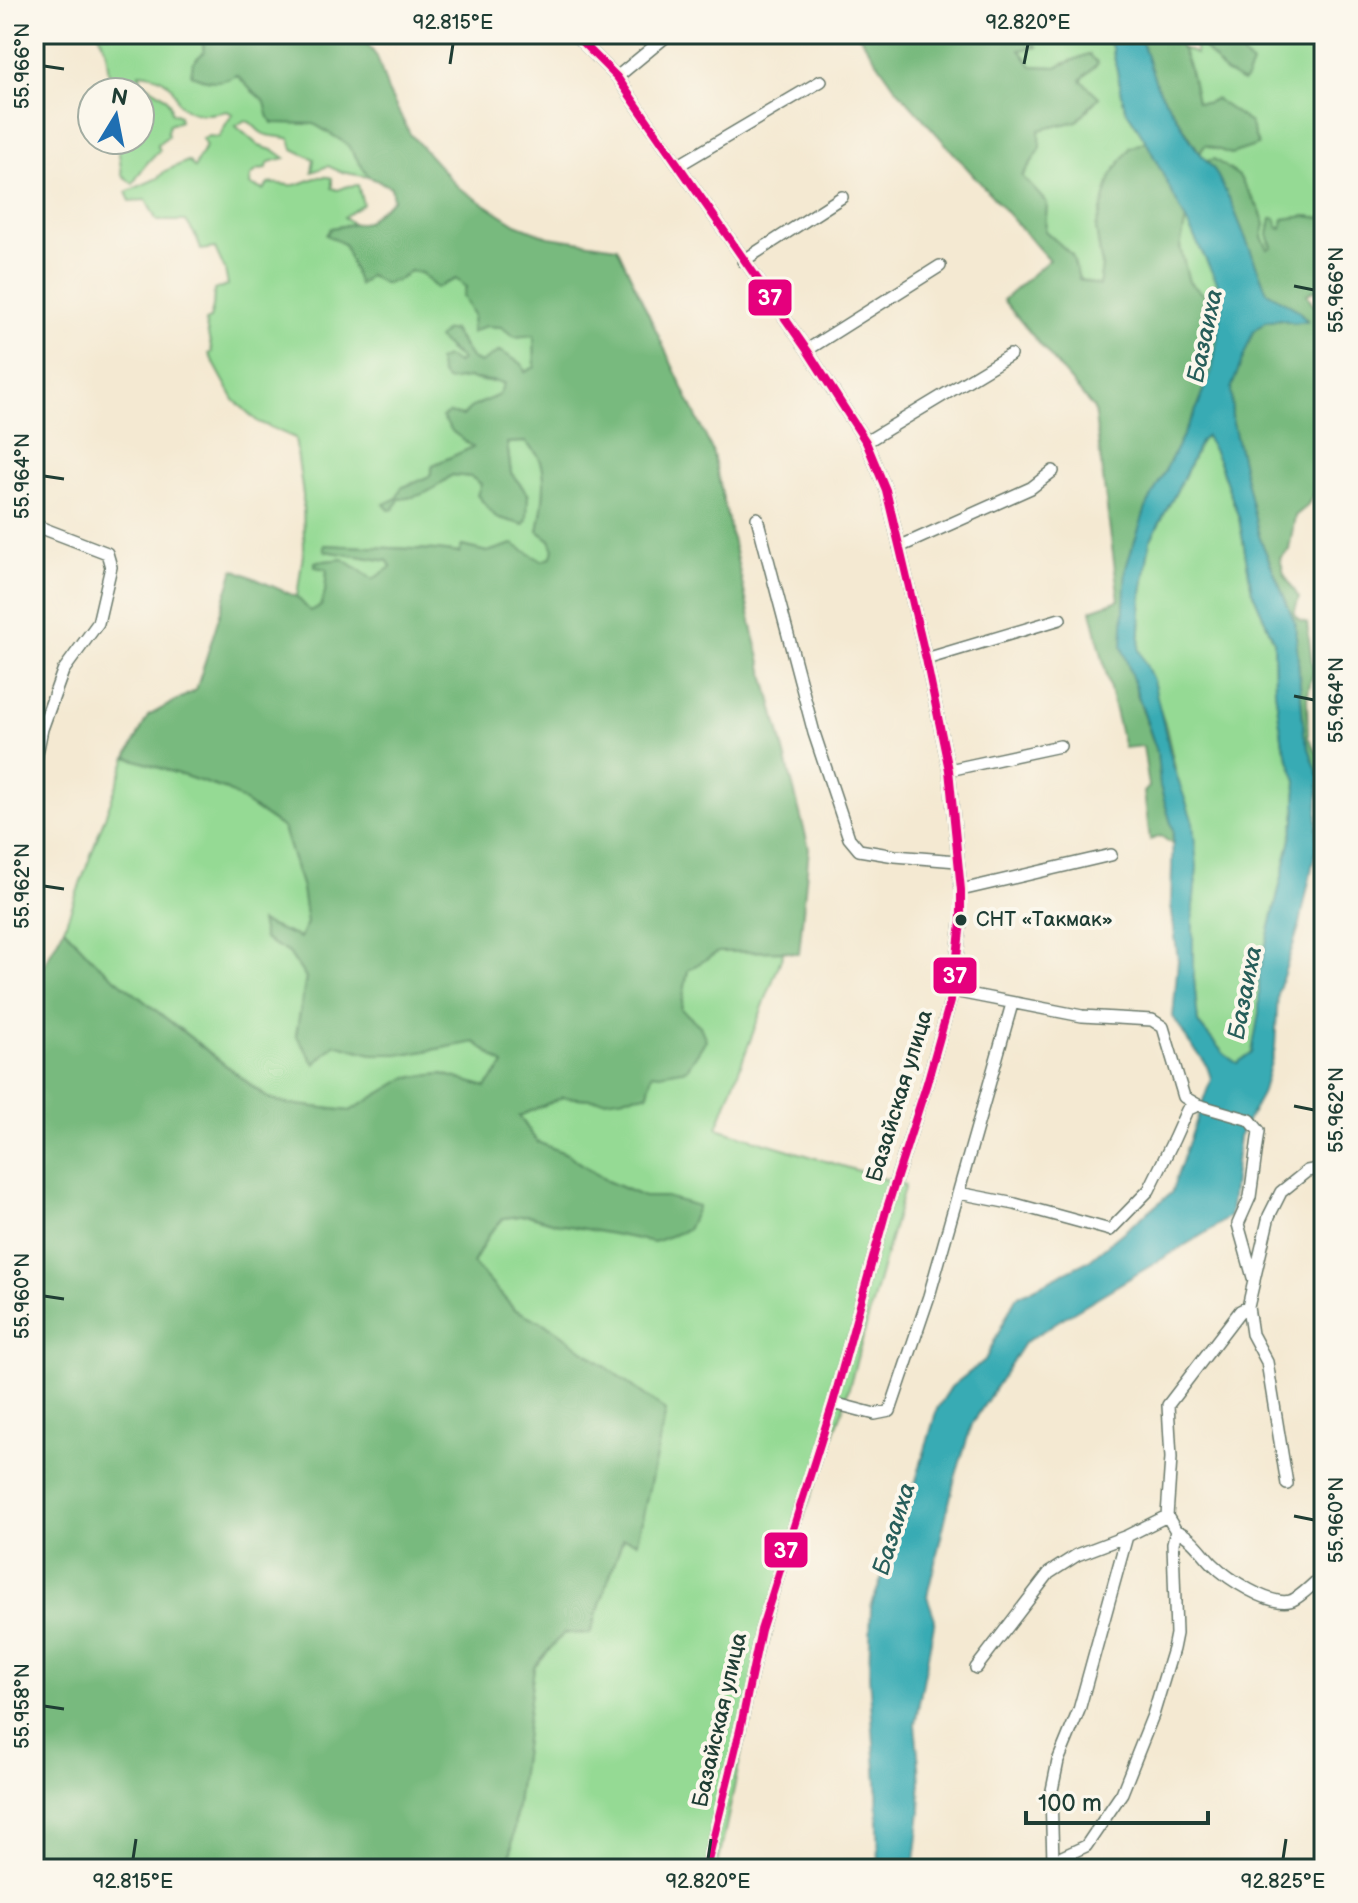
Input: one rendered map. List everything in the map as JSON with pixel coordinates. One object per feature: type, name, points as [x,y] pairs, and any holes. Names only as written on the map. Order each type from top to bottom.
[{"type":"street","name":"Базайская улица","points":[[574,34],[617,77],[807,350],[866,442],[886,490],[926,659],[949,770],[961,890],[961,922],[953,991],[890,1196],[833,1403],[761,1630],[706,1869]]},
{"type":"street","points":[[617,77],[669,34]]},
{"type":"street","points":[[679,165],[821,81]]},
{"type":"street","points":[[743,261],[842,197]]},
{"type":"street","points":[[807,350],[940,266]]},
{"type":"street","points":[[866,442],[1010,355]]},
{"type":"street","points":[[899,547],[1031,488],[1053,471]]},
{"type":"street","points":[[757,518],[814,733],[849,838],[859,850],[957,861]]},
{"type":"street","points":[[34,525],[107,553],[111,567],[98,623],[63,671],[42,729],[34,769]]},
{"type":"street","points":[[926,659],[1060,619]]},
{"type":"street","points":[[949,770],[1060,746]]},
{"type":"street","points":[[961,890],[1111,855]]},
{"type":"street","points":[[953,991],[1082,1016],[1152,1020],[1163,1027],[1184,1097],[1198,1105],[1250,1120],[1259,1131],[1250,1197],[1238,1224],[1254,1281]]},
{"type":"street","points":[[833,1403],[875,1414],[890,1411],[929,1296],[1012,1004]]},
{"type":"street","points":[[959,1193],[1015,1204],[1110,1230],[1149,1190],[1187,1110],[1198,1105]]},
{"type":"street","points":[[1287,1484],[1267,1362],[1252,1334],[1248,1307],[1269,1216],[1281,1192],[1307,1171],[1324,1168]]},
{"type":"street","points":[[1248,1307],[1240,1311],[1168,1405],[1171,1458],[1167,1516],[1176,1531],[1186,1534],[1216,1567],[1242,1586],[1274,1601],[1292,1601],[1324,1574]]},
{"type":"street","points":[[976,1668],[1049,1573],[1077,1555],[1127,1536],[1167,1516]]},
{"type":"street","points":[[1127,1536],[1079,1710],[1058,1761],[1051,1795],[1051,1865],[1086,1846],[1122,1793],[1153,1715],[1176,1634],[1173,1543],[1176,1531]]},
{"type":"green space","points":[[99,34],[183,34],[202,40],[204,52],[193,62],[237,74],[266,102],[272,122],[314,124],[347,144],[369,177],[341,172],[328,166],[312,172],[314,159],[293,149],[290,139],[265,135],[245,120],[236,126],[259,146],[285,158],[269,162],[266,169],[257,170],[251,176],[250,185],[264,190],[268,184],[294,185],[322,177],[332,178],[332,188],[338,190],[358,185],[363,204],[344,217],[353,224],[332,228],[344,244],[360,284],[370,275],[400,279],[410,271],[456,279],[466,287],[463,296],[473,315],[485,326],[501,327],[515,337],[534,334],[535,368],[525,372],[500,351],[480,364],[472,359],[453,330],[448,350],[462,360],[458,363],[468,378],[505,382],[499,395],[471,408],[463,416],[449,413],[453,432],[474,447],[433,465],[430,476],[401,488],[398,499],[427,492],[452,475],[471,477],[481,484],[528,494],[511,473],[507,443],[526,442],[538,455],[544,473],[538,531],[550,540],[555,550],[550,558],[542,561],[513,544],[487,552],[462,546],[460,553],[325,545],[324,551],[388,561],[392,567],[373,580],[343,559],[316,562],[316,567],[327,569],[325,592],[321,606],[310,612],[297,597],[304,547],[303,495],[295,438],[258,422],[234,400],[209,354],[212,352],[205,321],[210,319],[214,290],[228,285],[225,270],[215,248],[201,250],[186,221],[157,221],[146,200],[130,201],[126,192],[188,161],[195,168],[206,146],[202,139],[219,137],[233,114],[227,111],[207,114],[188,111],[178,102],[167,82],[154,75],[109,76],[106,51]]},
{"type":"green space","points":[[183,34],[360,34],[377,57],[388,91],[410,134],[458,187],[516,224],[549,237],[617,247],[712,450],[754,635],[809,848],[799,954],[784,951],[718,952],[688,970],[681,1009],[700,1026],[706,1040],[687,1069],[652,1073],[648,1094],[604,1100],[563,1097],[519,1116],[537,1142],[567,1154],[607,1181],[644,1197],[666,1197],[698,1206],[687,1230],[654,1242],[528,1215],[504,1218],[489,1234],[473,1263],[514,1309],[553,1328],[666,1411],[637,1542],[623,1538],[590,1634],[564,1633],[534,1667],[509,1869],[34,1869],[34,980],[64,928],[97,964],[267,1098],[288,1104],[350,1111],[408,1077],[443,1074],[486,1087],[504,1065],[475,1042],[409,1054],[372,1054],[335,1044],[315,1064],[296,1035],[306,978],[289,953],[264,939],[260,922],[300,938],[307,923],[302,888],[283,828],[227,790],[127,757],[148,716],[196,690],[234,569],[297,597],[310,611],[321,606],[325,592],[327,569],[315,567],[315,562],[343,559],[373,579],[391,567],[388,561],[324,551],[324,545],[459,553],[462,546],[487,552],[513,544],[542,561],[550,558],[554,550],[550,540],[538,531],[544,473],[538,455],[525,442],[507,443],[511,473],[528,494],[524,525],[496,517],[477,495],[481,484],[471,477],[452,475],[427,492],[399,499],[394,509],[389,510],[384,504],[397,498],[401,488],[430,476],[433,465],[473,447],[453,432],[442,417],[449,413],[463,416],[470,408],[499,395],[504,383],[468,378],[447,381],[441,374],[438,361],[446,357],[458,363],[462,360],[438,339],[444,331],[452,330],[472,359],[480,363],[500,351],[522,364],[525,372],[535,367],[534,335],[515,337],[501,327],[485,326],[471,333],[473,315],[463,296],[466,287],[456,279],[436,288],[421,273],[410,271],[400,279],[384,284],[370,275],[359,285],[344,244],[326,235],[331,228],[366,222],[393,199],[391,187],[369,177],[347,144],[314,124],[272,123],[265,102],[237,75],[214,81],[191,75],[193,62],[204,52],[203,40]]},
{"type":"green space","points":[[858,34],[1026,34],[1037,47],[1020,50],[1032,66],[1056,67],[1089,54],[1098,63],[1081,80],[1099,97],[1077,121],[1039,130],[1041,148],[1022,176],[1047,203],[1045,231],[1072,255],[1079,279],[1099,286],[1102,267],[1096,228],[1111,176],[1130,148],[1146,141],[1186,219],[1180,247],[1189,282],[1205,296],[1224,296],[1212,370],[1198,406],[1146,508],[1136,692],[1157,753],[1160,786],[1173,830],[1172,844],[1161,836],[1150,840],[1144,792],[1149,787],[1143,746],[1124,748],[1091,610],[1119,600],[1094,409],[1003,300],[1049,260],[895,87]]},
{"type":"green space","points":[[1026,34],[1104,34],[1112,47],[1125,108],[1146,141],[1130,148],[1096,228],[1102,267],[1099,286],[1079,279],[1072,255],[1045,231],[1047,203],[1022,177],[1041,148],[1038,130],[1077,121],[1099,97],[1080,80],[1089,54],[1056,67],[1032,66],[1020,49],[1036,47]]},
{"type":"green space","points":[[1139,34],[1173,34],[1188,66],[1197,102],[1207,103],[1215,99],[1250,123],[1258,145],[1231,154],[1205,145],[1200,153],[1157,86]]},
{"type":"green space","points":[[1190,34],[1202,34],[1204,48],[1236,47],[1249,34],[1324,34],[1324,216],[1284,219],[1283,229],[1269,225],[1272,247],[1268,249],[1262,237],[1265,224],[1239,176],[1215,160],[1207,161],[1200,153],[1205,145],[1231,154],[1258,145],[1250,124],[1215,99],[1207,103],[1197,102],[1182,48],[1196,54]]},
{"type":"green space","points":[[1202,34],[1249,34],[1236,47],[1252,65],[1243,82],[1225,72],[1204,48]]},
{"type":"green space","points":[[156,91],[165,97],[171,112],[179,116],[180,121],[169,125],[168,136],[157,145],[160,150],[156,154]]},
{"type":"green space","points":[[119,156],[154,156],[133,184],[122,175]]},
{"type":"green space","points":[[1214,159],[1239,176],[1259,209],[1265,224],[1262,237],[1268,249],[1272,247],[1268,234],[1271,218],[1275,218],[1282,229],[1283,219],[1324,216],[1324,286],[1307,294],[1313,305],[1324,307],[1324,487],[1315,491],[1307,506],[1295,516],[1289,550],[1280,558],[1284,574],[1299,598],[1294,614],[1307,623],[1313,672],[1307,697],[1308,737],[1320,758],[1319,777],[1304,734],[1295,623],[1259,536],[1232,419],[1231,388],[1253,332],[1265,322],[1307,320],[1298,310],[1267,292],[1231,202],[1207,161]]},
{"type":"green space","points":[[1186,219],[1224,296],[1205,296],[1189,282],[1180,247]]},
{"type":"green space","points":[[1206,435],[1239,518],[1252,591],[1274,641],[1275,691],[1283,744],[1297,780],[1295,822],[1259,973],[1259,1013],[1252,1053],[1237,1064],[1224,1054],[1198,1023],[1193,967],[1197,867],[1166,727],[1139,650],[1142,593],[1150,541]]},
{"type":"green space","points":[[127,757],[227,790],[283,828],[302,888],[307,923],[300,938],[261,922],[264,939],[289,953],[306,978],[296,1035],[316,1063],[335,1044],[372,1054],[409,1054],[475,1042],[505,1065],[486,1087],[443,1074],[408,1077],[350,1111],[288,1104],[268,1098],[97,964],[64,928]]},
{"type":"green space","points":[[784,951],[717,1128],[905,1185],[843,1409],[790,1554],[747,1726],[717,1869],[509,1869],[534,1667],[564,1633],[590,1634],[623,1537],[637,1542],[666,1411],[553,1328],[514,1309],[473,1264],[489,1234],[503,1218],[528,1215],[599,1231],[666,1197],[644,1197],[607,1181],[567,1154],[537,1142],[519,1115],[563,1097],[604,1100],[652,1073],[700,1026],[681,1009],[688,970],[718,952]]},
{"type":"water","points":[[1104,34],[1139,34],[1157,86],[1195,147],[1215,171],[1231,202],[1267,292],[1298,310],[1307,321],[1294,323],[1280,319],[1265,322],[1253,332],[1231,389],[1232,419],[1259,536],[1295,623],[1304,734],[1319,777],[1316,848],[1300,924],[1278,992],[1275,1048],[1262,1094],[1239,1136],[1230,1216],[1024,1343],[972,1424],[955,1478],[927,1596],[935,1619],[915,1724],[921,1811],[914,1869],[879,1869],[877,1783],[869,1676],[871,1607],[908,1508],[937,1409],[951,1387],[985,1360],[1016,1297],[1088,1261],[1171,1193],[1211,1079],[1204,1060],[1173,1017],[1178,960],[1171,905],[1173,830],[1160,786],[1157,752],[1122,647],[1126,567],[1146,508],[1198,406],[1212,370],[1224,296],[1146,141],[1125,108],[1112,47]],"holes":[[[1206,436],[1239,518],[1252,591],[1274,641],[1275,691],[1283,744],[1297,781],[1295,822],[1259,973],[1259,1013],[1252,1052],[1237,1063],[1224,1054],[1198,1023],[1193,967],[1197,867],[1193,822],[1173,765],[1153,680],[1139,650],[1142,593],[1150,541],[1200,442]]]},
{"type":"transit line","name":"37","points":[[574,34],[617,77],[807,350],[866,442],[886,490],[926,659],[949,770],[961,890],[961,922],[953,991],[886,1211],[833,1403],[761,1630],[706,1869]]},
{"type":"place","name":"СНТ «Такмак»","points":[[961,920]]},
{"type":"water label","name":"Базаиха","points":[[1205,336]]},
{"type":"water label","name":"Базаиха","points":[[1245,993]]},
{"type":"water label","name":"Базаиха","points":[[894,1529]]}]
